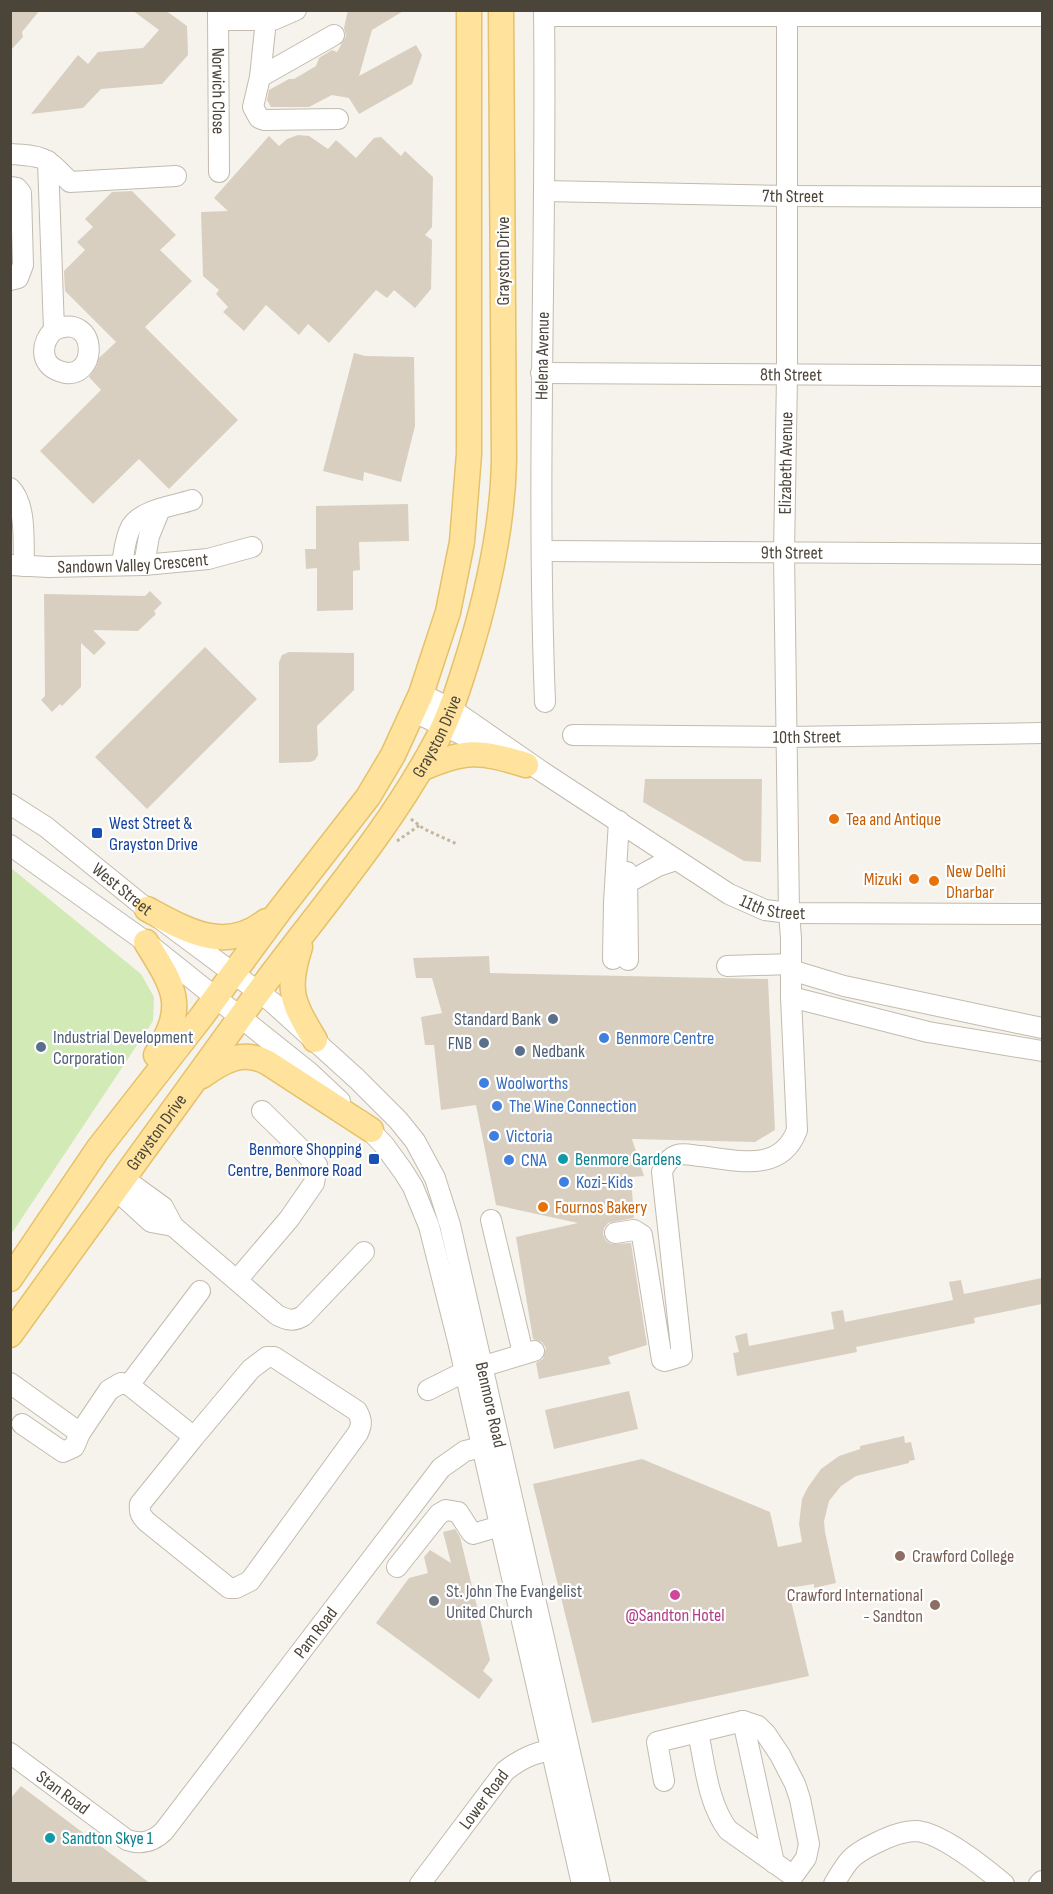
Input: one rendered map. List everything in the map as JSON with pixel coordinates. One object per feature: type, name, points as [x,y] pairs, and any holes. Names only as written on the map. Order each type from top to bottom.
[{"type":"main road","name":"Grayston Drive","points":[[13,1272],[98,1149],[368,797],[397,748],[418,703],[437,650],[453,590],[461,550],[466,504],[469,454],[469,10]]},
{"type":"main road","name":"Grayston Drive","points":[[10,1335],[240,1017],[303,936],[396,808],[421,769],[447,718],[484,602],[503,498],[501,10]]},
{"type":"main road","points":[[421,769],[447,758],[471,753],[494,755],[534,768]]},
{"type":"main road","points":[[147,909],[188,930],[222,939],[249,933],[280,910]]},
{"type":"main road","points":[[303,936],[293,969],[292,992],[296,1007],[315,1040]]},
{"type":"main road","points":[[98,1149],[162,1047],[173,1022],[175,1005],[172,989],[146,942]]},
{"type":"main road","points":[[192,1084],[223,1062],[243,1056],[254,1057],[268,1063],[371,1130]]},
{"type":"street","points":[[218,15],[266,20],[279,19],[296,10]]},
{"type":"street","points":[[544,13],[1042,16]]},
{"type":"street","name":"Helena Avenue","points":[[544,13],[540,438],[545,702]]},
{"type":"street","name":"Elizabeth Avenue","points":[[615,1233],[633,1230],[642,1235],[662,1360],[682,1356],[662,1172],[666,1163],[674,1156],[685,1154],[751,1161],[771,1159],[783,1153],[792,1142],[797,1130],[789,913],[784,553],[788,196],[787,13]]},
{"type":"street","name":"Norwich Close","points":[[218,15],[219,172]]},
{"type":"street","points":[[266,20],[260,77],[254,107],[259,118],[264,120],[338,119]]},
{"type":"street","points":[[260,77],[334,36]]},
{"type":"street","points":[[10,154],[40,156],[48,160],[70,182],[176,176]]},
{"type":"street","points":[[48,160],[54,330]]},
{"type":"street","points":[[10,186],[17,188],[21,193],[23,265],[18,278],[10,280]]},
{"type":"street","name":"7th Street","points":[[544,190],[788,196],[1042,197]]},
{"type":"street","name":"8th Street","points":[[542,373],[1042,376]]},
{"type":"street","points":[[10,488],[19,498],[21,509],[17,566]]},
{"type":"street","points":[[122,564],[126,539],[132,526],[141,517],[192,500]]},
{"type":"street","points":[[144,565],[149,536],[160,509]]},
{"type":"street","name":"Sandown Valley Crescent","points":[[17,566],[144,565],[208,559],[252,547]]},
{"type":"street","name":"9th Street","points":[[542,551],[1042,554]]},
{"type":"street","name":"11th Street","points":[[418,703],[534,768],[676,860],[746,902],[765,910],[789,913],[1042,914]]},
{"type":"street","name":"10th Street","points":[[573,735],[788,737],[1042,733]]},
{"type":"street","name":"West Street","points":[[10,804],[46,827],[147,909],[258,993]]},
{"type":"street","points":[[623,824],[627,883],[620,959],[623,824]]},
{"type":"street","name":"West Street","points":[[10,845],[146,942],[240,1017]]},
{"type":"street","points":[[627,883],[657,866],[676,860]]},
{"type":"street","points":[[728,966],[791,967],[844,986],[1042,1028]]},
{"type":"street","name":"Benmore Road","points":[[258,993],[315,1040],[398,1120],[415,1141],[430,1167],[450,1226],[473,1370],[560,1748],[582,1884]]},
{"type":"street","points":[[791,997],[924,1037],[1042,1051]]},
{"type":"street","points":[[924,1037],[934,1005]]},
{"type":"street","name":"Benmore Road","points":[[240,1017],[309,1072],[371,1130],[403,1171],[425,1214],[458,1341],[473,1370]]},
{"type":"street","points":[[237,1280],[289,1219],[314,1183],[317,1165],[262,1111]]},
{"type":"street","points":[[119,1184],[163,1207],[173,1226],[277,1315],[287,1320],[296,1320],[303,1316],[364,1252]]},
{"type":"street","points":[[428,1390],[473,1370],[529,1352],[491,1220]]},
{"type":"street","points":[[129,1385],[201,1292]]},
{"type":"street","points":[[267,1357],[274,1357],[357,1411],[362,1426],[250,1581],[236,1588],[228,1588],[141,1517],[140,1504],[194,1437],[250,1369],[267,1357]]},
{"type":"street","points":[[10,1383],[81,1433]]},
{"type":"street","points":[[22,1425],[63,1452],[74,1447],[108,1390],[121,1383],[129,1385],[194,1437]]},
{"type":"street","name":"Benmore Road","points":[[490,1445],[500,1526],[560,1748],[600,1884]]},
{"type":"street","name":"Pam Road","points":[[147,1842],[154,1840],[164,1831],[441,1468],[465,1451],[490,1445]]},
{"type":"street","points":[[419,1495],[439,1514]]},
{"type":"street","points":[[397,1567],[439,1514],[446,1510],[454,1510],[474,1534],[500,1526]]},
{"type":"street","points":[[664,1780],[657,1742],[743,1721],[758,1726],[780,1755],[800,1799],[809,1844],[806,1858],[793,1876],[728,1830],[715,1808],[698,1732]]},
{"type":"street","points":[[743,1721],[774,1863]]},
{"type":"street","name":"Lower Road","points":[[420,1884],[506,1771],[520,1760],[560,1748]]},
{"type":"street","name":"Stan Road","points":[[10,1753],[127,1840],[147,1842]]},
{"type":"street","points":[[834,1884],[844,1866],[856,1853],[898,1834],[919,1831],[977,1862],[1004,1884]]},
{"type":"street","points":[[1039,1884],[1042,1881]]},
{"type":"path","points":[[396,808],[424,829],[457,844]]},
{"type":"green space","points":[[11,868],[141,974],[154,997],[153,1021],[12,1233]]},
{"type":"building","points":[[10,10],[40,10],[22,32],[23,37],[10,51]]},
{"type":"building","points":[[132,10],[165,10],[187,26],[188,55],[162,84],[101,89],[83,108],[31,114],[78,55],[88,64],[98,52],[143,48],[159,30]]},
{"type":"building","points":[[348,10],[405,10],[372,30],[359,76],[416,45],[422,55],[412,84],[359,114],[349,98],[332,95],[309,107],[271,107],[267,100],[269,90],[316,66],[319,58],[332,50],[337,52],[346,36],[344,28]]},
{"type":"building","points":[[298,135],[309,136],[328,149],[336,140],[356,158],[374,138],[381,137],[401,156],[405,151],[433,177],[432,227],[425,235],[432,240],[431,289],[415,308],[394,290],[387,298],[376,290],[329,343],[308,324],[299,335],[266,305],[244,331],[223,312],[228,307],[216,294],[219,290],[203,276],[201,212],[228,211],[214,198],[269,136],[279,146],[287,139]]},
{"type":"building","points":[[132,191],[176,235],[160,250],[192,281],[145,327],[238,420],[169,489],[139,459],[93,504],[40,451],[101,390],[89,377],[97,366],[99,358],[116,342],[65,291],[64,271],[85,250],[77,242],[93,227],[85,219],[112,192]]},
{"type":"building","points":[[354,353],[365,356],[414,357],[415,426],[401,482],[364,472],[363,481],[323,471]]},
{"type":"building","points":[[408,504],[409,541],[359,542],[360,570],[353,571],[353,610],[317,611],[317,568],[306,569],[305,549],[316,549],[316,506]]},
{"type":"building","points":[[150,591],[162,603],[154,611],[156,614],[138,631],[93,630],[106,643],[94,655],[81,643],[81,687],[62,706],[60,704],[52,712],[41,700],[45,696],[44,594],[145,596]]},
{"type":"building","points":[[205,647],[257,699],[147,809],[95,757]]},
{"type":"building","points":[[289,652],[354,653],[354,690],[317,726],[318,755],[310,762],[279,763],[279,662],[282,655]]},
{"type":"building","points":[[645,779],[762,779],[761,862],[744,861],[643,802]]},
{"type":"building","name":"Benmore Gardens","points":[[489,956],[490,973],[768,979],[775,1130],[755,1142],[632,1139],[644,1176],[631,1177],[634,1218],[608,1223],[603,1234],[606,1241],[611,1244],[631,1243],[647,1345],[608,1357],[611,1364],[539,1379],[536,1363],[543,1359],[546,1348],[542,1342],[533,1339],[516,1237],[578,1223],[496,1205],[476,1105],[441,1110],[434,1045],[425,1045],[421,1017],[442,1013],[432,978],[416,978],[413,958]]},
{"type":"building","points":[[1042,1278],[1042,1304],[974,1318],[975,1323],[856,1347],[857,1352],[737,1376],[733,1353],[739,1352],[735,1336],[747,1333],[749,1346],[834,1329],[831,1312],[843,1310],[845,1322],[953,1300],[949,1282],[961,1280],[964,1294]]},
{"type":"building","points":[[629,1391],[638,1429],[554,1449],[545,1410]]},
{"type":"building","name":"@Sandton Hotel","points":[[904,1436],[905,1443],[911,1442],[915,1460],[856,1476],[841,1486],[829,1501],[824,1521],[836,1583],[814,1588],[814,1584],[788,1588],[809,1676],[592,1723],[533,1484],[642,1459],[770,1512],[778,1547],[802,1542],[799,1524],[802,1499],[821,1469],[839,1456],[860,1449],[860,1446]]},
{"type":"building","name":"St. John The Evangelist United Church","points":[[455,1529],[460,1537],[490,1660],[483,1671],[493,1680],[479,1699],[376,1623],[409,1578],[428,1573],[424,1557],[430,1550],[451,1563],[443,1532]]},
{"type":"building","name":"Sandton Skye 1","points":[[21,1786],[151,1884],[10,1884],[10,1799]]},
{"type":"place","name":"Tea and Antique","points":[[834,819]]},
{"type":"place","name":"West Street & Grayston Drive","points":[[97,833]]},
{"type":"place","name":"Mizuki","points":[[914,879]]},
{"type":"place","name":"New Delhi Dharbar","points":[[934,881]]},
{"type":"place","name":"Standard Bank","points":[[553,1019]]},
{"type":"place","name":"Benmore Centre","points":[[604,1038]]},
{"type":"place","name":"FNB","points":[[484,1043]]},
{"type":"place","name":"Industrial Development Corporation","points":[[41,1047]]},
{"type":"place","name":"Nedbank","points":[[520,1051]]},
{"type":"place","name":"Woolworths","points":[[484,1083]]},
{"type":"place","name":"The Wine Connection","points":[[497,1106]]},
{"type":"place","name":"Victoria","points":[[494,1136]]},
{"type":"place","name":"Benmore Shopping Centre, Benmore Road","points":[[374,1159]]},
{"type":"place","name":"Benmore Gardens","points":[[563,1159]]},
{"type":"place","name":"CNA","points":[[509,1160]]},
{"type":"place","name":"Kozi-Kids","points":[[564,1182]]},
{"type":"place","name":"Fournos Bakery","points":[[543,1207]]},
{"type":"place","name":"Crawford College","points":[[900,1556]]},
{"type":"place","name":"@Sandton Hotel","points":[[675,1595]]},
{"type":"place","name":"St. John The Evangelist United Church","points":[[434,1601]]},
{"type":"place","name":"Crawford International - Sandton","points":[[935,1605]]},
{"type":"place","name":"Sandton Skye 1","points":[[50,1838]]}]
